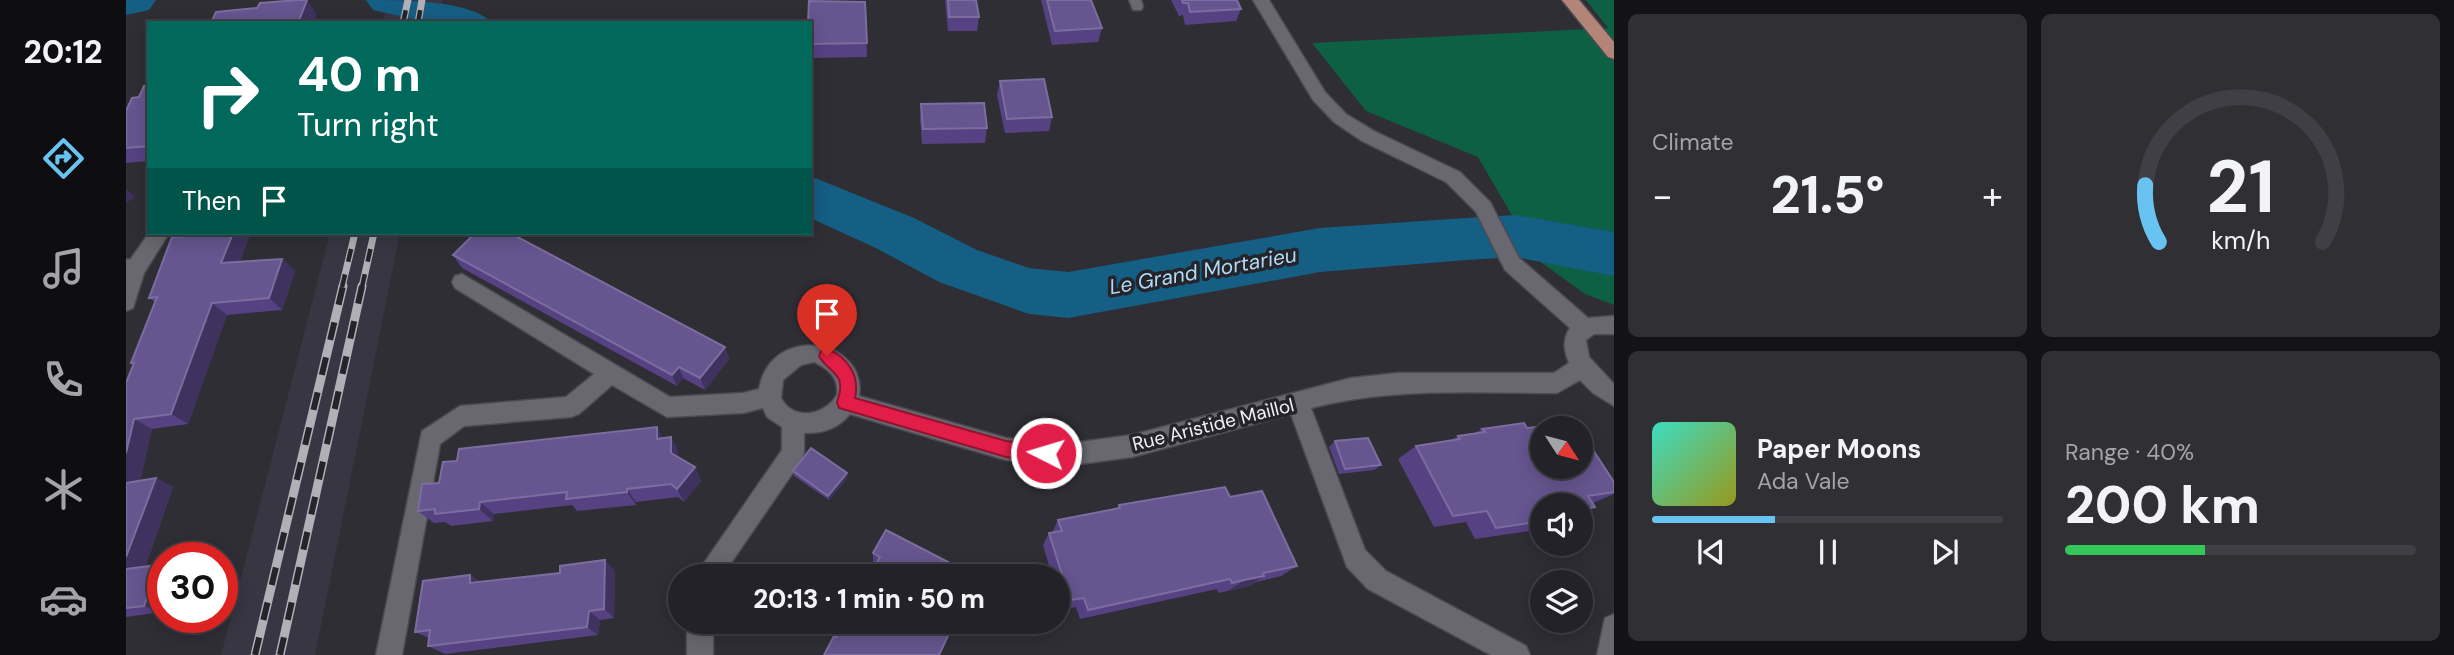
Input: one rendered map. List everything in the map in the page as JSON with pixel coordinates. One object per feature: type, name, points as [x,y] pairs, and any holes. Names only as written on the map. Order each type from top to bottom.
[{"type":"main road","points":[[1570,0],[1614,54]]},
{"type":"street","points":[[1261,0],[1319,96],[1340,118],[1368,136],[1453,177],[1483,207],[1512,264],[1585,328]]},
{"type":"street","points":[[126,302],[130,269],[157,235]]},
{"type":"street","points":[[462,282],[667,407],[743,403],[769,396]]},
{"type":"street","points":[[1614,325],[1602,324],[1585,328],[1577,335],[1574,344],[1581,367],[1594,383],[1614,396]]},
{"type":"street","points":[[814,353],[827,356],[838,363],[846,373],[849,394],[845,402],[837,413],[825,421],[811,424],[793,422],[773,407],[769,396],[771,379],[777,368],[790,358],[814,353]]},
{"type":"street","name":"Rue Aristide Maillol","points":[[845,402],[1006,449],[1065,455],[1132,446],[1351,388],[1398,383],[1557,383],[1581,367]]},
{"type":"street","points":[[389,655],[430,438],[460,416],[571,407],[610,373]]},
{"type":"street","points":[[1298,402],[1356,558],[1377,580],[1517,655]]},
{"type":"street","points":[[715,564],[793,453],[793,422]]},
{"type":"street","points":[[1610,655],[1614,627]]},
{"type":"street","points":[[700,634],[700,655]]},
{"type":"shaded area","points":[[390,0],[443,0],[439,21],[383,21]]},
{"type":"shaded area","points":[[329,235],[400,235],[315,655],[221,655],[227,633],[238,633],[238,589]]},
{"type":"green space","points":[[1586,0],[1614,0],[1614,305],[1585,294],[1538,260],[1478,157],[1366,111],[1312,43],[1608,28]]},
{"type":"building","points":[[307,0],[299,21],[212,21],[216,12],[257,8],[260,3]]},
{"type":"building","points":[[948,0],[976,0],[979,17],[949,17]]},
{"type":"building","points":[[1047,0],[1091,0],[1102,28],[1055,31]]},
{"type":"building","points":[[1182,0],[1237,0],[1241,9],[1190,12],[1188,3],[1183,3]]},
{"type":"building","points":[[809,1],[865,2],[867,43],[812,44],[812,21],[808,21]]},
{"type":"building","points":[[1044,79],[1052,117],[1007,119],[1000,81]]},
{"type":"building","points":[[147,85],[147,146],[126,148],[126,111],[132,98],[139,97],[144,86]]},
{"type":"building","points":[[984,103],[987,128],[923,129],[921,104]]},
{"type":"building","points":[[232,235],[221,263],[282,259],[269,298],[212,303],[171,414],[134,419],[126,453],[126,383],[157,297],[149,298],[172,237]]},
{"type":"building","points":[[473,235],[514,235],[725,347],[700,378],[679,367],[672,375],[453,255]]},
{"type":"building","points":[[1524,423],[1530,428],[1530,480],[1592,480],[1593,450],[1614,482],[1614,492],[1593,495],[1593,493],[1530,493],[1530,523],[1496,528],[1487,511],[1453,516],[1416,446],[1485,432],[1482,429]]},
{"type":"building","points":[[657,427],[657,439],[671,437],[671,453],[695,467],[677,489],[671,484],[566,499],[567,492],[480,502],[479,509],[435,514],[435,509],[418,511],[422,484],[439,483],[443,462],[457,461],[459,449]]},
{"type":"building","points":[[1368,438],[1381,465],[1345,469],[1335,441]]},
{"type":"building","points":[[811,448],[847,473],[828,496],[793,471]]},
{"type":"building","points":[[156,478],[126,557],[126,483]]},
{"type":"building","points":[[1225,487],[1230,497],[1262,491],[1297,566],[1232,583],[1230,579],[1088,610],[1084,598],[1070,600],[1070,564],[1059,564],[1049,533],[1062,531],[1058,520],[1120,508],[1119,505]]},
{"type":"building","points":[[886,530],[952,564],[876,564],[880,557],[873,553]]},
{"type":"building","points":[[605,560],[604,609],[589,611],[587,627],[428,646],[430,630],[415,632],[423,581],[470,575],[470,583],[560,573],[560,566]]},
{"type":"building","points":[[147,566],[147,597],[144,606],[126,608],[126,569]]},
{"type":"building","points":[[838,634],[949,634],[939,655],[824,655],[834,636],[837,637]]},
{"type":"waterway","name":"Le Grand Mortarieu","points":[[126,1],[134,0]]},
{"type":"waterway","name":"Le Grand Mortarieu","points":[[388,0],[440,10],[465,21]]},
{"type":"waterway","name":"Le Grand Mortarieu","points":[[812,197],[895,233],[958,266],[1029,291],[1068,295],[1320,250],[1466,239],[1515,236],[1614,254]]},
{"type":"railway","points":[[403,21],[408,0]]},
{"type":"railway","points":[[418,21],[422,0]]},
{"type":"railway","points":[[342,287],[355,235]]},
{"type":"railway","points":[[362,287],[374,235]]},
{"type":"railway","points":[[255,655],[343,286]]},
{"type":"railway","points":[[280,655],[362,286]]},
{"type":"route","points":[[827,356],[838,363],[846,373],[849,394],[845,402],[1006,449],[1046,453]]}]
